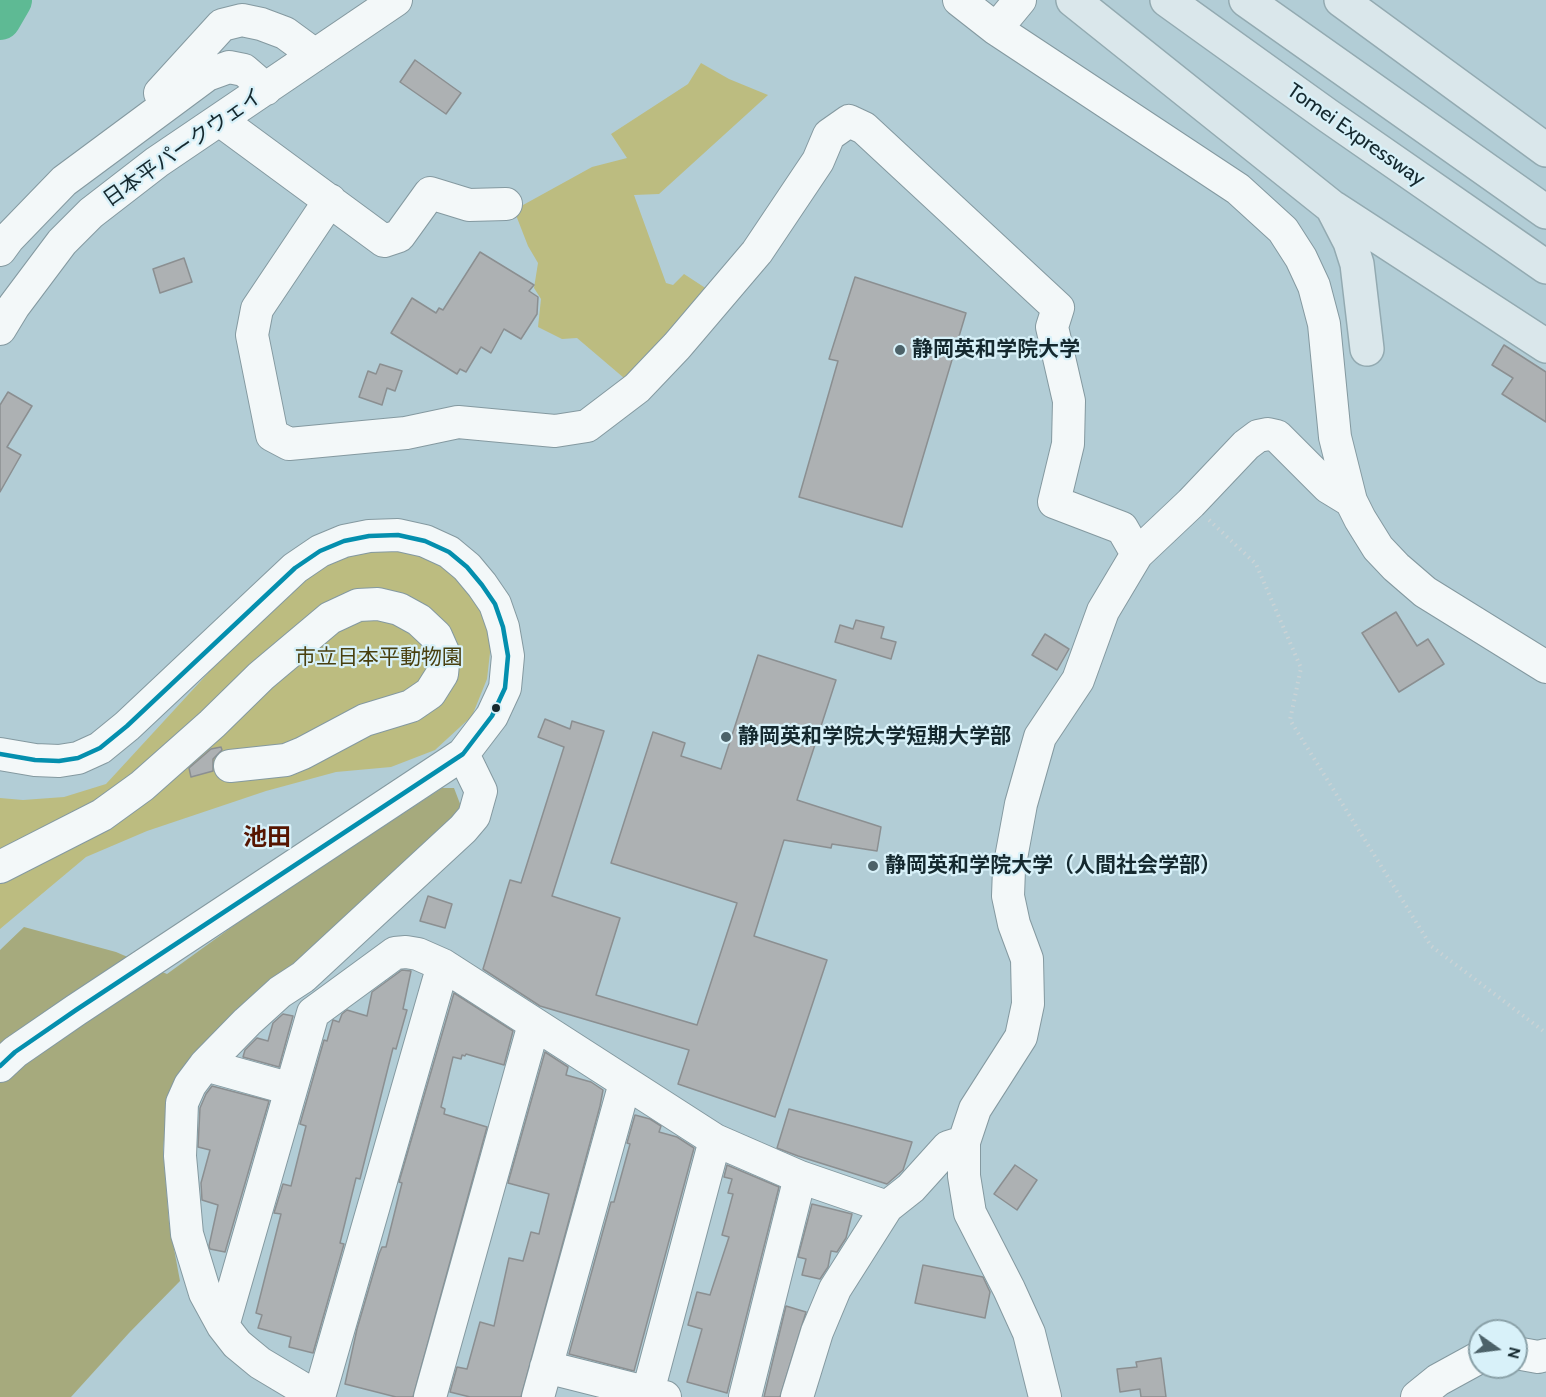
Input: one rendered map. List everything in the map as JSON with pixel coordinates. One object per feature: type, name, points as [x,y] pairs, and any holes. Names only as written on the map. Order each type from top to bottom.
[{"type":"highway","points":[[1073,0],[1332,207],[1546,346]]},
{"type":"highway","name":"Tomei Expressway","points":[[1167,0],[1326,115],[1546,267]]},
{"type":"highway","points":[[1246,0],[1546,212]]},
{"type":"highway","points":[[1341,0],[1546,150]]},
{"type":"highway","points":[[1332,207],[1350,242],[1357,264],[1367,349]]},
{"type":"street","name":"日本平パークウェイ","points":[[0,329],[14,306],[62,242],[92,213],[157,162],[396,0]]},
{"type":"street","points":[[959,0],[996,29],[1238,189],[1282,230],[1301,258],[1314,286],[1324,324],[1335,437],[1351,501],[1378,549],[1418,586],[1546,667]]},
{"type":"street","points":[[996,29],[1020,0]]},
{"type":"street","points":[[112,145],[222,25],[242,20],[261,24],[285,33],[315,56]]},
{"type":"street","points":[[0,250],[64,181],[207,75],[229,67],[244,70],[266,90]]},
{"type":"street","points":[[221,120],[384,241],[399,236],[430,194],[469,205],[506,204]]},
{"type":"street","points":[[330,200],[257,309],[252,335],[272,435],[289,444],[406,433],[458,422],[555,431],[587,426],[637,388],[757,252],[818,161],[829,135],[849,121],[864,128],[1058,308],[1052,327],[1069,401],[1068,444],[1054,502],[1122,528],[1137,554]]},
{"type":"street","points":[[1045,1397],[1029,1333],[970,1213],[964,1176],[964,1142],[975,1109],[1021,1037],[1028,1004],[1027,959],[1014,924],[1008,896],[1009,868],[1021,804],[1040,737],[1078,680],[1103,611],[1137,554],[1191,503],[1246,445],[1258,436],[1268,434],[1277,436],[1328,487],[1351,501]]},
{"type":"street","points":[[0,754],[35,760],[59,761],[78,758],[100,748],[127,726],[295,567],[321,550],[344,541],[369,536],[398,535],[425,541],[449,552],[467,567],[495,604],[503,627],[508,656],[505,688],[492,716],[463,754],[76,1010],[15,1052],[0,1066]]},
{"type":"street","points":[[0,867],[102,815],[142,786],[212,724],[261,676],[330,618],[358,605],[378,604],[399,609],[420,620],[436,636],[444,654],[442,674],[430,693],[411,706],[365,720],[286,760],[230,766]]},
{"type":"street","points":[[443,965],[318,1397],[260,1363],[237,1344],[206,1293],[187,1234],[180,1156],[182,1102],[190,1085],[205,1065],[247,1022],[280,992],[303,977],[463,829],[474,816],[481,791],[463,754]]},
{"type":"street","points":[[224,1326],[313,1013],[395,953],[418,954],[443,965],[714,1140],[800,1177],[887,1207]]},
{"type":"street","points":[[430,1397],[534,1024]]},
{"type":"street","points":[[205,1065],[291,1089]]},
{"type":"street","points":[[538,1397],[625,1083]]},
{"type":"street","points":[[546,1367],[656,1394],[714,1140]]},
{"type":"street","points":[[797,1397],[817,1332],[835,1289],[887,1207],[911,1188],[948,1147],[964,1142]]},
{"type":"street","points":[[745,1397],[800,1177]]},
{"type":"street","points":[[1528,1355],[1538,1357],[1546,1355]]},
{"type":"street","points":[[1417,1397],[1438,1380],[1468,1364]]},
{"type":"path","points":[[1191,503],[1256,564],[1301,668],[1290,720],[1431,946],[1546,1033]]},
{"type":"green space","points":[[701,63],[729,79],[768,95],[659,194],[634,195],[666,283],[673,285],[684,274],[710,291],[641,367],[624,378],[577,338],[562,339],[538,327],[541,299],[534,288],[538,263],[528,246],[514,210],[592,167],[627,158],[611,134],[688,84]]},
{"type":"green space","name":"市立日本平動物園","points":[[364,550],[408,551],[436,559],[467,583],[487,614],[491,644],[487,679],[472,716],[435,750],[391,767],[336,772],[266,791],[147,831],[86,857],[0,929],[0,798],[23,800],[64,797],[106,784],[268,608],[306,576],[333,561]]},
{"type":"green space","points":[[442,788],[454,788],[462,809],[452,829],[200,1055],[169,1092],[163,1149],[169,1222],[180,1281],[71,1397],[0,1397],[0,950],[24,927],[116,952],[167,974],[254,911]]},
{"type":"building","points":[[415,60],[461,93],[446,114],[400,82]]},
{"type":"building","points":[[480,252],[534,285],[529,291],[538,297],[537,314],[521,339],[504,329],[491,353],[481,347],[466,372],[460,369],[457,374],[391,333],[412,298],[436,313],[439,308],[443,310]]},
{"type":"building","points":[[184,258],[192,282],[160,293],[153,269]]},
{"type":"building","points":[[855,277],[966,313],[902,527],[799,497],[838,361],[829,359]]},
{"type":"building","points":[[1504,345],[1546,372],[1546,422],[1502,394],[1513,378],[1492,365]]},
{"type":"building","points":[[380,364],[402,371],[395,391],[387,388],[382,405],[359,397],[368,371],[376,374]]},
{"type":"building","points":[[8,392],[32,406],[7,447],[21,455],[0,492],[0,405]]},
{"type":"building","points":[[1396,612],[1417,646],[1428,639],[1444,664],[1399,692],[1362,633]]},
{"type":"building","points":[[856,620],[884,627],[881,638],[896,642],[891,659],[835,642],[840,625],[853,629]]},
{"type":"building","points":[[1045,634],[1069,649],[1057,670],[1032,655]]},
{"type":"building","points":[[758,655],[836,680],[797,800],[881,827],[877,851],[832,844],[831,848],[784,840],[754,936],[827,960],[775,1117],[678,1084],[689,1050],[540,1006],[483,969],[510,880],[521,883],[564,747],[538,737],[545,719],[570,729],[572,721],[604,731],[552,896],[620,918],[596,995],[697,1025],[737,903],[611,863],[653,732],[685,743],[681,756],[721,769]]},
{"type":"building","points":[[221,747],[222,750],[213,759],[213,771],[191,777],[189,768],[211,749]]},
{"type":"building","points":[[428,896],[452,904],[445,928],[420,921]]},
{"type":"building","points":[[402,970],[411,971],[403,1009],[407,1010],[396,1049],[393,1048],[360,1179],[356,1178],[340,1243],[344,1244],[313,1353],[289,1347],[291,1337],[258,1328],[262,1315],[256,1313],[281,1214],[274,1213],[283,1184],[291,1186],[306,1126],[300,1124],[324,1040],[327,1041],[333,1020],[339,1022],[342,1014],[347,1010],[367,1016],[372,992]]},
{"type":"building","points":[[454,993],[513,1031],[504,1065],[466,1054],[462,1055],[461,1059],[453,1057],[441,1107],[445,1109],[444,1114],[487,1127],[413,1397],[396,1397],[345,1384],[357,1329],[379,1254],[382,1247],[386,1247],[402,1183],[399,1182]]},
{"type":"building","points":[[283,1014],[293,1016],[279,1067],[243,1057],[245,1050],[257,1038],[268,1041],[273,1023]]},
{"type":"building","points":[[545,1052],[568,1067],[566,1075],[591,1082],[603,1090],[600,1106],[521,1397],[470,1397],[450,1392],[457,1367],[467,1369],[480,1322],[494,1326],[509,1258],[523,1261],[531,1232],[539,1234],[549,1194],[508,1183]]},
{"type":"building","points":[[212,1086],[269,1101],[225,1252],[210,1249],[209,1246],[218,1205],[202,1200],[201,1183],[210,1150],[198,1147],[200,1108]]},
{"type":"building","points":[[789,1109],[912,1142],[903,1170],[887,1184],[777,1148]]},
{"type":"building","points":[[635,1115],[650,1119],[661,1126],[659,1132],[677,1137],[694,1148],[634,1371],[569,1354],[611,1202],[614,1202],[630,1144],[627,1143]]},
{"type":"building","points":[[727,1165],[779,1187],[727,1393],[687,1382],[702,1329],[688,1325],[697,1292],[710,1295],[729,1237],[722,1235],[733,1194],[728,1193],[732,1179],[724,1177]]},
{"type":"building","points":[[1015,1165],[1037,1180],[1017,1210],[994,1194]]},
{"type":"building","points":[[812,1204],[852,1214],[846,1238],[837,1252],[831,1251],[828,1267],[820,1279],[802,1275],[806,1259],[798,1257]]},
{"type":"building","points":[[923,1265],[983,1277],[990,1292],[985,1318],[915,1303]]},
{"type":"building","points":[[786,1306],[806,1312],[780,1397],[764,1397]]},
{"type":"building","points":[[1161,1358],[1166,1397],[1141,1397],[1140,1389],[1120,1392],[1117,1369],[1137,1367],[1136,1362]]},
{"type":"waterway","points":[[0,19],[11,0]]},
{"type":"transit line","points":[[0,754],[35,760],[59,761],[78,758],[100,748],[127,726],[295,568],[320,551],[344,541],[369,536],[398,535],[425,541],[449,552],[467,567],[482,585],[495,604],[503,627],[508,656],[505,688],[492,716],[463,754],[76,1010],[15,1052],[0,1066]]},
{"type":"place","name":"静岡英和学院大学","points":[[900,350]]},
{"type":"place","name":"静岡英和学院大学短期大学部","points":[[726,737]]},
{"type":"place","name":"静岡英和学院大学（人間社会学部）","points":[[873,866]]},
{"type":"district","name":"池田","points":[[267,838]]}]
